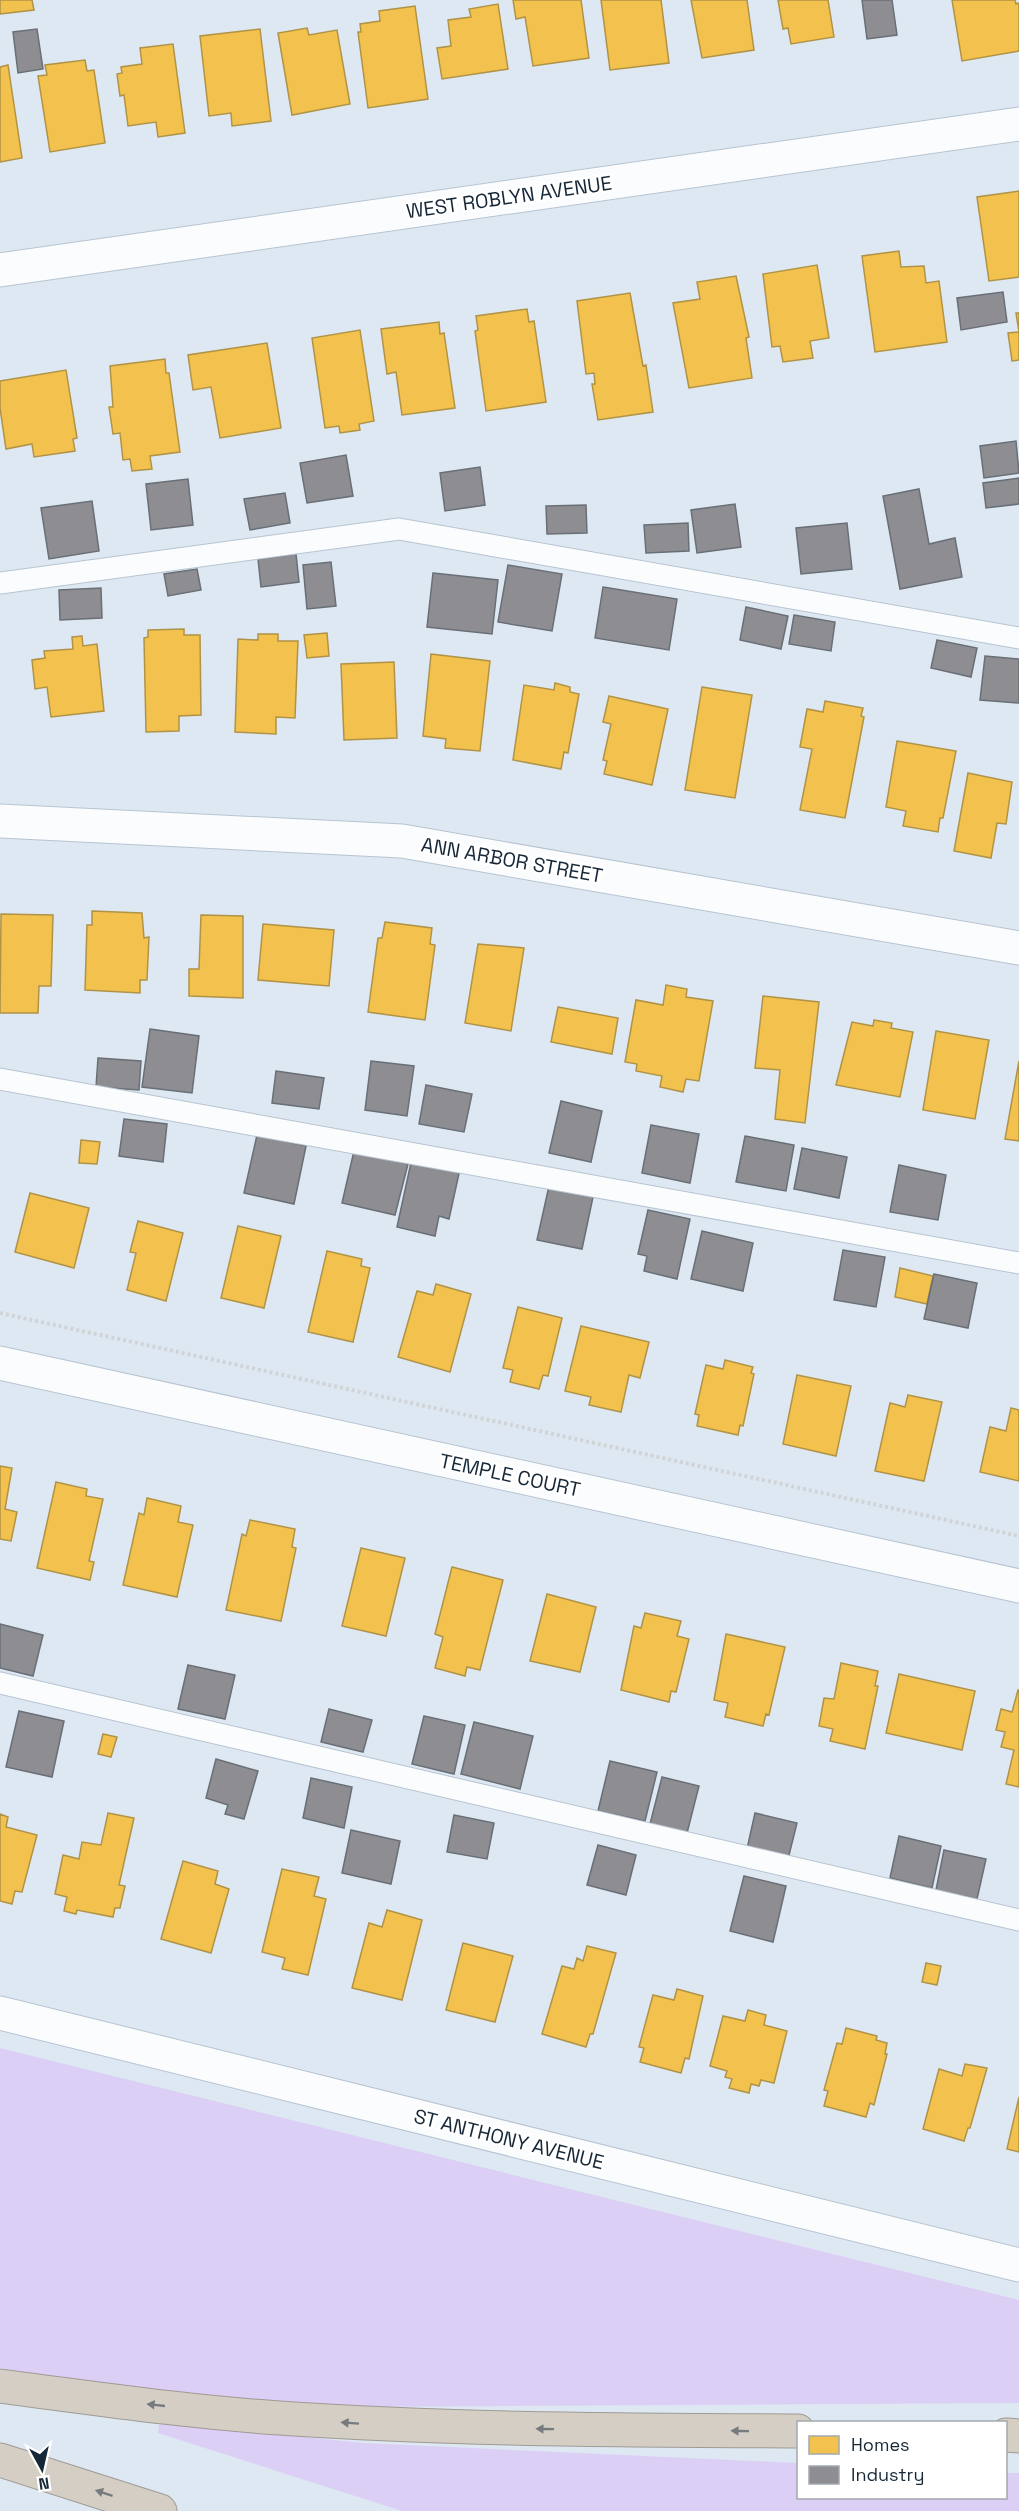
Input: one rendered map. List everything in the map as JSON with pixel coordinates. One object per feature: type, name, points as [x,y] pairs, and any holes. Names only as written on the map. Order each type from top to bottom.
[{"type":"highway","points":[[0,2386],[277,2418],[351,2423],[519,2429],[797,2432]]},
{"type":"highway","points":[[0,2460],[160,2511]]},
{"type":"street","name":"WEST ROBLYN AVENUE","points":[[0,270],[1019,124]]},
{"type":"street","name":"ANN ARBOR STREET","points":[[0,821],[402,841],[1019,948]]},
{"type":"street","name":"TEMPLE COURT","points":[[0,1363],[1019,1586]]},
{"type":"street","name":"ST ANTHONY AVENUE","points":[[0,2013],[1019,2265]]},
{"type":"lane","points":[[0,583],[399,529],[1019,638]]},
{"type":"lane","points":[[0,1079],[1019,1263]]},
{"type":"lane","points":[[0,1683],[1019,1920]]},
{"type":"path","points":[[0,1313],[1019,1536]]},
{"type":"shaded area","points":[[0,2048],[1019,2300],[1019,2403],[356,2407],[177,2395],[88,2384],[0,2368]]},
{"type":"shaded area","points":[[159,2423],[364,2443],[797,2463],[797,2499],[1007,2499],[1007,2473],[1019,2473],[1019,2511],[402,2511],[158,2433]]},
{"type":"building: Homes","points":[[0,0],[32,0],[34,10],[0,14]]},
{"type":"building: Homes","points":[[513,0],[581,0],[589,58],[533,66],[525,17],[516,19]]},
{"type":"building: Homes","points":[[601,0],[661,0],[669,63],[610,70]]},
{"type":"building: Homes","points":[[691,0],[747,0],[754,50],[702,58]]},
{"type":"building: Homes","points":[[778,0],[828,0],[834,37],[791,44],[788,28],[783,29]]},
{"type":"building: Homes","points":[[952,0],[1015,0],[1016,4],[1019,3],[1019,51],[962,61]]},
{"type":"building: Homes","points":[[498,4],[508,69],[442,79],[437,48],[451,46],[448,20],[471,17],[469,9]]},
{"type":"building: Homes","points":[[415,6],[428,99],[368,108],[358,32],[361,32],[360,24],[380,21],[379,11]]},
{"type":"building: Homes","points":[[307,28],[309,35],[337,30],[350,104],[292,115],[278,33]]},
{"type":"building: Homes","points":[[260,29],[271,121],[232,126],[231,113],[209,116],[200,36]]},
{"type":"building: Homes","points":[[173,44],[185,133],[158,137],[156,122],[128,126],[124,95],[120,96],[117,74],[122,73],[121,67],[142,64],[140,48]]},
{"type":"building: Homes","points":[[85,60],[87,71],[94,70],[105,143],[50,152],[38,76],[47,75],[45,65]]},
{"type":"building: Homes","points":[[8,65],[22,158],[0,162],[0,67]]},
{"type":"building: Homes","points":[[1019,191],[1019,277],[989,281],[977,197]]},
{"type":"building: Homes","points":[[899,251],[901,267],[924,266],[926,283],[939,281],[947,342],[875,352],[862,256]]},
{"type":"building: Homes","points":[[817,265],[829,338],[810,341],[813,358],[783,362],[780,346],[772,347],[763,274]]},
{"type":"building: Homes","points":[[736,276],[749,337],[746,338],[752,378],[689,388],[673,303],[700,299],[697,282]]},
{"type":"building: Homes","points":[[630,293],[643,366],[646,365],[653,412],[598,420],[592,384],[595,384],[594,373],[586,374],[577,301]]},
{"type":"building: Homes","points":[[527,309],[529,322],[534,321],[546,402],[486,411],[475,331],[478,330],[476,316]]},
{"type":"building: Homes","points":[[1016,313],[1019,313],[1019,332]]},
{"type":"building: Homes","points":[[439,322],[440,334],[444,333],[455,408],[402,415],[396,372],[387,374],[381,329]]},
{"type":"building: Homes","points":[[360,330],[374,421],[359,424],[360,430],[340,433],[339,426],[325,428],[312,338]]},
{"type":"building: Homes","points":[[1019,332],[1019,360],[1012,361],[1008,333]]},
{"type":"building: Homes","points":[[267,343],[281,428],[220,438],[211,387],[193,390],[188,355]]},
{"type":"building: Homes","points":[[165,359],[180,452],[150,456],[152,469],[132,471],[130,459],[123,460],[120,433],[113,434],[109,407],[113,407],[110,366]]},
{"type":"building: Homes","points":[[66,370],[77,438],[73,439],[75,451],[34,457],[32,444],[6,449],[0,408],[0,381]]},
{"type":"building: Homes","points":[[184,629],[184,635],[200,635],[201,715],[179,716],[179,731],[146,732],[144,638],[148,637],[148,630]]},
{"type":"building: Homes","points":[[327,633],[329,656],[307,658],[304,635]]},
{"type":"building: Homes","points":[[258,634],[278,634],[278,641],[298,641],[295,718],[276,717],[276,734],[235,732],[238,639],[258,640]]},
{"type":"building: Homes","points":[[82,636],[83,646],[97,644],[104,711],[51,717],[47,687],[35,689],[32,660],[45,658],[44,651],[73,649],[72,637]]},
{"type":"building: Homes","points":[[431,654],[490,661],[480,751],[445,748],[446,739],[423,736]]},
{"type":"building: Homes","points":[[394,662],[397,738],[344,740],[341,664]]},
{"type":"building: Homes","points":[[555,683],[570,687],[570,692],[579,694],[568,753],[564,752],[561,769],[513,760],[524,685],[554,690]]},
{"type":"building: Homes","points":[[702,687],[752,695],[735,798],[685,790]]},
{"type":"building: Homes","points":[[609,696],[668,709],[652,785],[604,774],[607,761],[603,760],[611,724],[603,722]]},
{"type":"building: Homes","points":[[825,701],[863,708],[861,716],[864,717],[845,818],[800,810],[812,749],[800,747],[807,709],[823,712]]},
{"type":"building: Homes","points":[[897,741],[956,751],[943,818],[940,818],[938,832],[903,826],[906,811],[886,807]]},
{"type":"building: Homes","points":[[968,773],[1012,782],[1006,824],[997,823],[991,858],[954,851]]},
{"type":"building: Homes","points":[[92,911],[142,913],[144,938],[149,937],[147,980],[140,980],[140,993],[85,990],[87,925],[92,925]]},
{"type":"building: Homes","points":[[1,914],[53,915],[51,986],[39,986],[38,1013],[0,1013]]},
{"type":"building: Homes","points":[[201,915],[243,916],[243,998],[189,996],[189,969],[199,969]]},
{"type":"building: Homes","points":[[385,922],[432,928],[430,944],[435,945],[425,1020],[368,1012],[378,938],[382,938]]},
{"type":"building: Homes","points":[[263,924],[334,930],[329,986],[258,980]]},
{"type":"building: Homes","points":[[478,944],[524,948],[511,1031],[465,1023]]},
{"type":"building: Homes","points":[[666,985],[687,989],[686,997],[713,1001],[699,1081],[686,1079],[683,1092],[660,1087],[662,1076],[636,1071],[637,1064],[625,1062],[636,1000],[663,1005]]},
{"type":"building: Homes","points":[[763,996],[819,1002],[805,1123],[775,1119],[780,1070],[755,1068]]},
{"type":"building: Homes","points":[[558,1007],[618,1018],[612,1054],[551,1042]]},
{"type":"building: Homes","points":[[874,1020],[892,1023],[891,1028],[913,1032],[900,1097],[836,1085],[852,1022],[873,1026]]},
{"type":"building: Homes","points":[[936,1031],[989,1040],[975,1119],[923,1110]]},
{"type":"building: Homes","points":[[1019,1061],[1019,1141],[1005,1139]]},
{"type":"building: Homes","points":[[81,1140],[100,1142],[97,1164],[79,1163]]},
{"type":"building: Homes","points":[[30,1193],[89,1208],[74,1268],[15,1252]]},
{"type":"building: Homes","points":[[138,1221],[183,1233],[166,1301],[127,1290],[136,1253],[130,1252]]},
{"type":"building: Homes","points":[[238,1226],[281,1236],[264,1308],[221,1298]]},
{"type":"building: Homes","points":[[327,1251],[362,1259],[361,1266],[370,1268],[353,1342],[308,1332]]},
{"type":"building: Homes","points":[[900,1268],[933,1276],[927,1304],[895,1297]]},
{"type":"building: Homes","points":[[436,1284],[471,1294],[450,1372],[398,1357],[417,1291],[433,1295]]},
{"type":"building: Homes","points":[[518,1307],[562,1318],[548,1376],[543,1375],[539,1389],[510,1382],[513,1370],[503,1368]]},
{"type":"building: Homes","points":[[581,1326],[649,1342],[640,1378],[629,1375],[621,1412],[589,1405],[591,1397],[565,1391]]},
{"type":"building: Homes","points":[[725,1360],[753,1367],[751,1373],[754,1374],[743,1426],[740,1425],[738,1435],[697,1426],[699,1415],[695,1414],[706,1365],[723,1369]]},
{"type":"building: Homes","points":[[797,1375],[851,1386],[836,1456],[783,1444]]},
{"type":"building: Homes","points":[[908,1395],[942,1402],[924,1481],[875,1471],[890,1403],[905,1407]]},
{"type":"building: Homes","points":[[1011,1408],[1019,1410],[1019,1481],[980,1472],[990,1427],[1006,1431]]},
{"type":"building: Homes","points":[[0,1466],[12,1468],[5,1509],[17,1512],[11,1541],[0,1539]]},
{"type":"building: Homes","points":[[56,1482],[87,1489],[86,1496],[103,1499],[89,1561],[94,1562],[90,1580],[37,1568]]},
{"type":"building: Homes","points":[[147,1498],[181,1506],[178,1522],[193,1525],[177,1597],[123,1585],[139,1513],[144,1515]]},
{"type":"building: Homes","points":[[250,1520],[295,1529],[292,1547],[296,1548],[281,1621],[226,1610],[242,1534],[246,1536]]},
{"type":"building: Homes","points":[[361,1548],[405,1558],[386,1636],[342,1626]]},
{"type":"building: Homes","points":[[452,1567],[503,1580],[480,1670],[467,1667],[465,1676],[435,1668],[443,1637],[435,1634]]},
{"type":"building: Homes","points":[[547,1594],[596,1607],[580,1672],[530,1661]]},
{"type":"building: Homes","points":[[645,1613],[681,1621],[677,1636],[689,1639],[676,1692],[671,1691],[669,1702],[621,1690],[634,1626],[641,1628]]},
{"type":"building: Homes","points":[[726,1634],[785,1647],[769,1715],[766,1714],[763,1726],[725,1717],[728,1703],[714,1700]]},
{"type":"building: Homes","points":[[841,1663],[878,1671],[875,1686],[878,1686],[865,1749],[830,1741],[833,1729],[819,1726],[824,1698],[834,1699]]},
{"type":"building: Homes","points":[[899,1674],[975,1691],[962,1750],[886,1733]]},
{"type":"building: Homes","points":[[1018,1690],[1019,1787],[1006,1784],[1014,1750],[1001,1747],[1005,1732],[996,1730],[1001,1709],[1012,1712]]},
{"type":"building: Homes","points":[[103,1734],[117,1737],[111,1757],[98,1754]]},
{"type":"building: Homes","points":[[108,1813],[134,1818],[119,1885],[125,1886],[120,1908],[115,1908],[113,1917],[77,1910],[76,1914],[64,1911],[67,1897],[55,1894],[63,1855],[79,1859],[82,1842],[101,1845]]},
{"type":"building: Homes","points":[[0,1814],[8,1817],[6,1827],[37,1835],[22,1892],[15,1891],[12,1904],[0,1901]]},
{"type":"building: Homes","points":[[183,1861],[218,1871],[215,1884],[229,1889],[211,1953],[161,1939]]},
{"type":"building: Homes","points":[[282,1869],[319,1877],[314,1896],[326,1899],[308,1975],[282,1969],[285,1958],[262,1952]]},
{"type":"building: Homes","points":[[387,1910],[422,1920],[402,2000],[352,1988],[369,1923],[382,1927]]},
{"type":"building: Homes","points":[[463,1943],[513,1956],[495,2022],[446,2010]]},
{"type":"building: Homes","points":[[587,1946],[616,1953],[593,2034],[590,2034],[586,2047],[542,2034],[562,1966],[574,1969],[577,1958],[583,1961]]},
{"type":"building: Homes","points":[[926,1963],[941,1966],[937,1985],[922,1982]]},
{"type":"building: Homes","points":[[677,1989],[703,1996],[689,2059],[685,2058],[681,2073],[640,2062],[644,2048],[639,2047],[653,1995],[674,2000]]},
{"type":"building: Homes","points":[[748,2010],[766,2015],[764,2025],[787,2031],[774,2083],[761,2080],[759,2086],[751,2084],[749,2093],[729,2088],[732,2079],[725,2077],[727,2071],[710,2066],[723,2016],[745,2021]]},
{"type":"building: Homes","points":[[846,2028],[877,2036],[876,2040],[887,2043],[885,2054],[887,2054],[874,2105],[870,2103],[866,2117],[824,2106],[828,2091],[824,2090],[837,2043],[842,2044]]},
{"type":"building: Homes","points":[[965,2064],[987,2068],[970,2128],[968,2128],[964,2141],[923,2129],[939,2069],[962,2076]]},
{"type":"building: Homes","points":[[1019,2097],[1019,2152],[1007,2149]]},
{"type":"building: Industry","points":[[862,0],[892,0],[897,35],[867,39]]},
{"type":"building: Industry","points":[[37,29],[43,69],[18,73],[13,32]]},
{"type":"building: Industry","points":[[1003,292],[1007,322],[961,330],[957,298]]},
{"type":"building: Industry","points":[[1016,441],[1019,473],[984,478],[980,446]]},
{"type":"building: Industry","points":[[346,455],[353,496],[307,503],[300,463]]},
{"type":"building: Industry","points":[[480,467],[485,505],[445,511],[440,473]]},
{"type":"building: Industry","points":[[1019,478],[1019,504],[986,508],[983,483]]},
{"type":"building: Industry","points":[[188,479],[193,525],[151,530],[146,484]]},
{"type":"building: Industry","points":[[919,489],[929,544],[955,538],[962,577],[900,589],[883,496]]},
{"type":"building: Industry","points":[[285,493],[290,523],[250,530],[244,499]]},
{"type":"building: Industry","points":[[92,501],[99,551],[49,559],[41,508]]},
{"type":"building: Industry","points":[[735,504],[741,547],[697,553],[691,510]]},
{"type":"building: Industry","points":[[586,505],[587,533],[547,534],[546,506]]},
{"type":"building: Industry","points":[[688,523],[689,551],[646,553],[644,525]]},
{"type":"building: Industry","points":[[847,523],[852,569],[801,574],[796,528]]},
{"type":"building: Industry","points":[[296,554],[299,582],[261,587],[258,559]]},
{"type":"building: Industry","points":[[331,562],[336,606],[307,609],[303,565]]},
{"type":"building: Industry","points":[[508,565],[562,574],[552,631],[498,622]]},
{"type":"building: Industry","points":[[197,569],[201,590],[168,596],[164,574]]},
{"type":"building: Industry","points":[[433,573],[498,580],[492,634],[427,627]]},
{"type":"building: Industry","points":[[603,587],[677,599],[669,650],[595,638]]},
{"type":"building: Industry","points":[[101,588],[102,618],[60,620],[59,590]]},
{"type":"building: Industry","points":[[746,607],[788,616],[781,649],[740,640]]},
{"type":"building: Industry","points":[[794,615],[835,622],[831,651],[789,644]]},
{"type":"building: Industry","points":[[937,640],[977,648],[971,677],[931,668]]},
{"type":"building: Industry","points":[[985,656],[1019,659],[1019,703],[980,700]]},
{"type":"building: Industry","points":[[150,1029],[199,1036],[192,1093],[142,1087]]},
{"type":"building: Industry","points":[[98,1058],[141,1061],[139,1090],[96,1087]]},
{"type":"building: Industry","points":[[371,1061],[414,1066],[407,1116],[365,1110]]},
{"type":"building: Industry","points":[[276,1071],[324,1078],[319,1109],[272,1103]]},
{"type":"building: Industry","points":[[426,1085],[472,1094],[464,1132],[419,1124]]},
{"type":"building: Industry","points":[[561,1101],[602,1111],[591,1162],[549,1153]]},
{"type":"building: Industry","points":[[124,1119],[167,1124],[163,1162],[119,1156]]},
{"type":"building: Industry","points":[[651,1125],[699,1134],[690,1183],[642,1173]]},
{"type":"building: Industry","points":[[257,1135],[306,1146],[294,1204],[244,1193]]},
{"type":"building: Industry","points":[[745,1136],[794,1145],[786,1191],[736,1182]]},
{"type":"building: Industry","points":[[802,1148],[847,1157],[839,1198],[794,1189]]},
{"type":"building: Industry","points":[[354,1151],[408,1164],[395,1215],[342,1203]]},
{"type":"building: Industry","points":[[412,1158],[460,1169],[449,1219],[439,1216],[435,1236],[397,1227]]},
{"type":"building: Industry","points":[[899,1165],[946,1175],[938,1220],[890,1212]]},
{"type":"building: Industry","points":[[549,1186],[593,1197],[582,1249],[537,1240]]},
{"type":"building: Industry","points":[[648,1210],[690,1219],[677,1279],[644,1271],[647,1256],[638,1254]]},
{"type":"building: Industry","points":[[702,1231],[753,1243],[743,1291],[691,1279]]},
{"type":"building: Industry","points":[[843,1250],[885,1257],[876,1307],[834,1300]]},
{"type":"building: Industry","points":[[934,1274],[977,1283],[968,1328],[924,1319]]},
{"type":"building: Industry","points":[[0,1624],[43,1635],[33,1676],[0,1668]]},
{"type":"building: Industry","points":[[188,1665],[235,1675],[225,1719],[178,1709]]},
{"type":"building: Industry","points":[[329,1709],[372,1720],[363,1752],[321,1742]]},
{"type":"building: Industry","points":[[19,1711],[64,1721],[52,1777],[6,1767]]},
{"type":"building: Industry","points":[[424,1716],[465,1725],[454,1774],[412,1764]]},
{"type":"building: Industry","points":[[474,1722],[533,1736],[520,1789],[461,1774]]},
{"type":"building: Industry","points":[[216,1759],[258,1771],[244,1819],[225,1814],[228,1805],[206,1798]]},
{"type":"building: Industry","points":[[610,1761],[657,1772],[645,1821],[598,1811]]},
{"type":"building: Industry","points":[[662,1777],[699,1786],[687,1833],[650,1824]]},
{"type":"building: Industry","points":[[311,1778],[352,1787],[344,1828],[303,1818]]},
{"type":"building: Industry","points":[[755,1813],[797,1823],[788,1859],[747,1849]]},
{"type":"building: Industry","points":[[454,1815],[494,1823],[487,1859],[447,1852]]},
{"type":"building: Industry","points":[[351,1830],[400,1841],[391,1884],[342,1873]]},
{"type":"building: Industry","points":[[899,1836],[941,1846],[932,1888],[890,1878]]},
{"type":"building: Industry","points":[[598,1845],[636,1855],[626,1895],[587,1885]]},
{"type":"building: Industry","points":[[944,1850],[986,1859],[977,1899],[936,1890]]},
{"type":"building: Industry","points":[[744,1876],[786,1886],[773,1942],[730,1931]]}]
